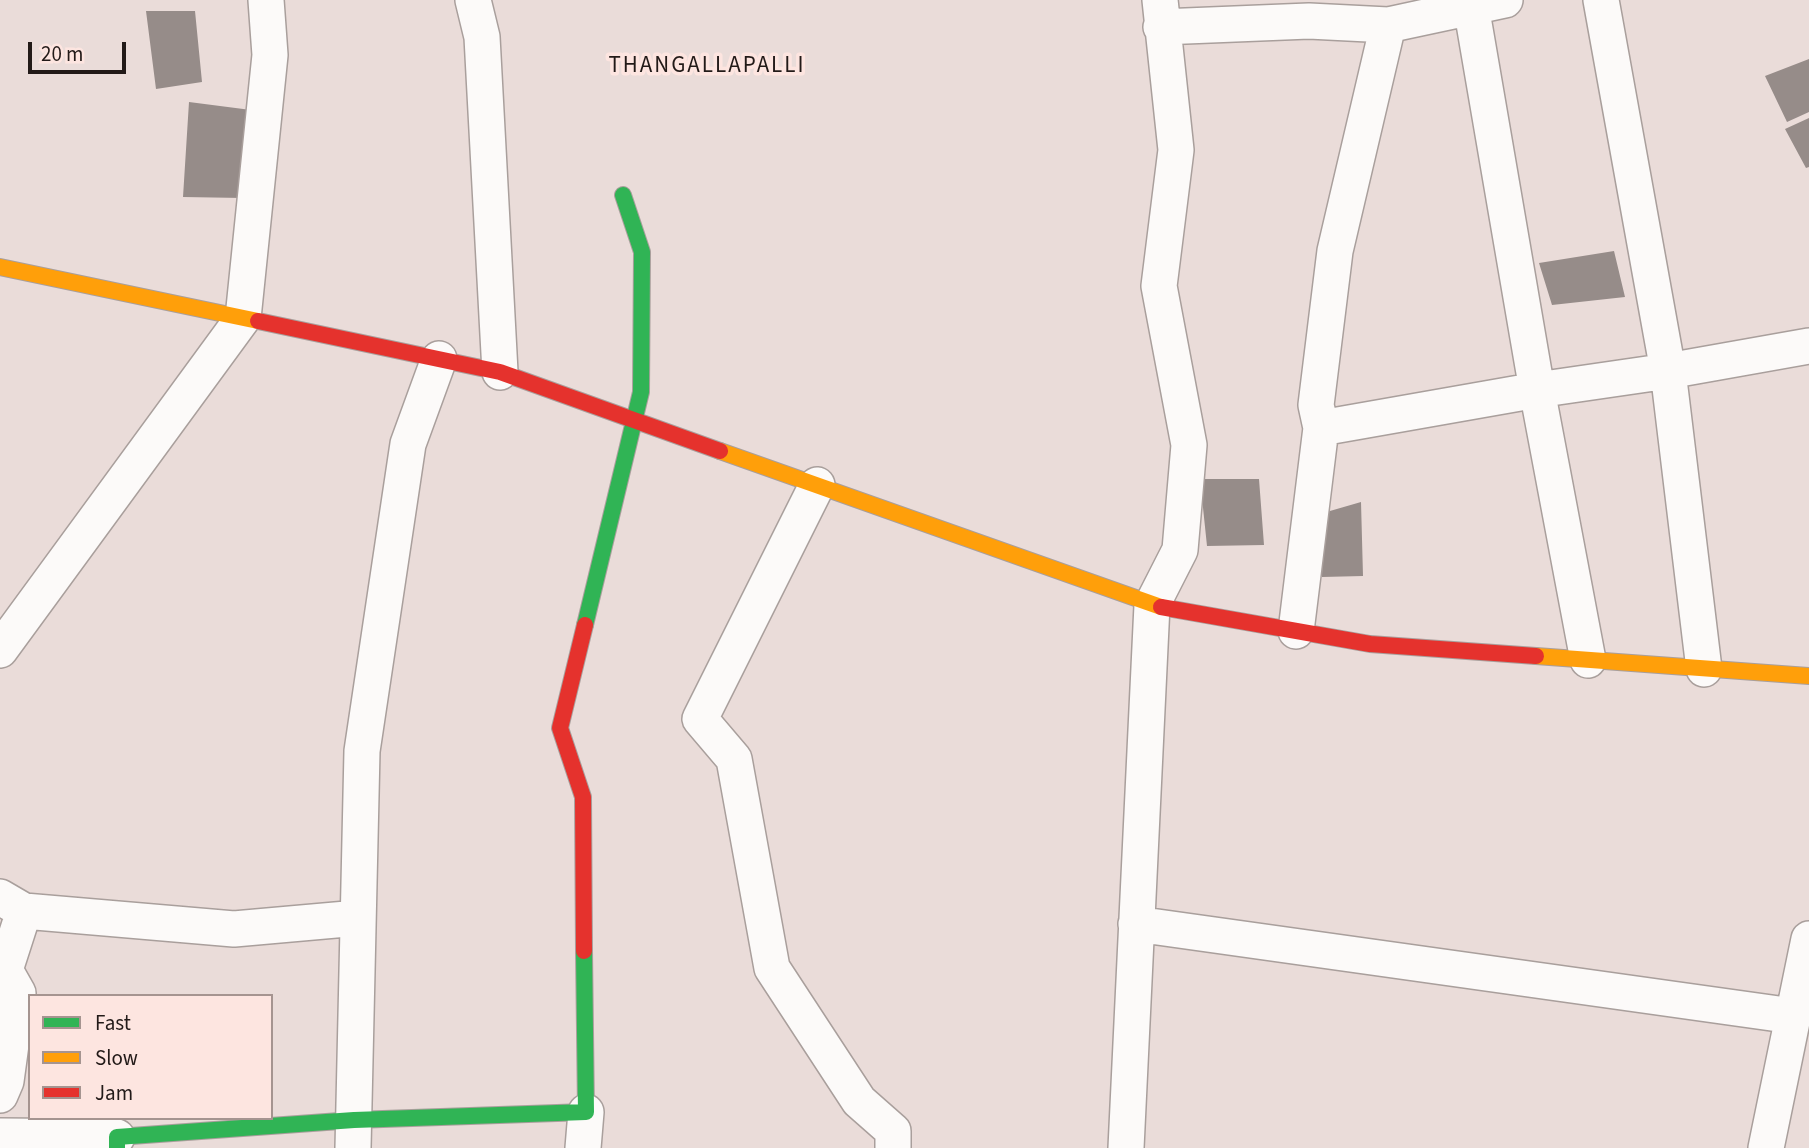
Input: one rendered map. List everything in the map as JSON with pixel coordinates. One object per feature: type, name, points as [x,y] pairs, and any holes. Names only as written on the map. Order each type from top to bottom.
[{"type":"main road","points":[[117,1143],[354,1134],[586,1112],[583,797],[560,728],[641,392],[642,252],[624,195]]},
{"type":"main road","points":[[0,267],[500,372],[1152,605],[1370,643],[1809,676]]},
{"type":"street","points":[[0,650],[243,318],[270,55],[267,0]]},
{"type":"street","points":[[473,0],[482,37],[500,372]]},
{"type":"street","points":[[1126,1148],[1152,605],[1180,550],[1189,445],[1159,286],[1176,150],[1161,13],[1388,25],[1470,3],[1505,0]]},
{"type":"street","points":[[1601,0],[1668,371],[1704,668]]},
{"type":"street","points":[[1470,3],[1537,390],[1588,660]]},
{"type":"street","points":[[1296,631],[1321,428],[1316,405],[1335,251],[1388,25]]},
{"type":"street","points":[[1321,428],[1809,346]]},
{"type":"street","points":[[354,1134],[362,751],[408,444],[439,359]]},
{"type":"street","points":[[817,485],[700,719],[734,759],[772,968],[859,1101],[893,1131],[893,1148]]},
{"type":"street","points":[[0,1095],[6,1081],[18,993],[5,970],[12,904],[234,929],[358,918]]},
{"type":"street","points":[[1136,924],[1793,1016]]},
{"type":"street","points":[[1766,1148],[1809,939]]},
{"type":"street","points":[[583,1148],[586,1112]]},
{"type":"street","points":[[0,1136],[117,1143]]},
{"type":"building","points":[[146,11],[195,11],[202,82],[156,89]]},
{"type":"building","points":[[1809,59],[1809,112],[1787,122],[1765,76]]},
{"type":"building","points":[[189,102],[251,110],[243,198],[183,197]]},
{"type":"building","points":[[1809,118],[1809,167],[1806,168],[1785,129]]},
{"type":"building","points":[[1614,251],[1625,297],[1552,305],[1539,263]]},
{"type":"building","points":[[1200,479],[1259,479],[1264,545],[1207,546]]},
{"type":"building","points":[[1361,502],[1363,576],[1322,577],[1323,513]]},
{"type":"traffic: fast","points":[[585,625],[641,392],[642,252],[623,195]]},
{"type":"traffic: fast","points":[[117,1148],[117,1137],[354,1120],[586,1112],[584,951]]},
{"type":"traffic: slow","points":[[0,267],[258,321]]},
{"type":"traffic: slow","points":[[720,451],[1161,607]]},
{"type":"traffic: slow","points":[[1536,656],[1809,676]]},
{"type":"traffic: jam","points":[[258,321],[500,372],[720,451]]},
{"type":"traffic: jam","points":[[1161,607],[1370,644],[1536,656]]},
{"type":"traffic: jam","points":[[584,951],[583,797],[560,728],[585,625]]},
{"type":"district","name":"THANGALLAPALLI","points":[[707,67]]}]
